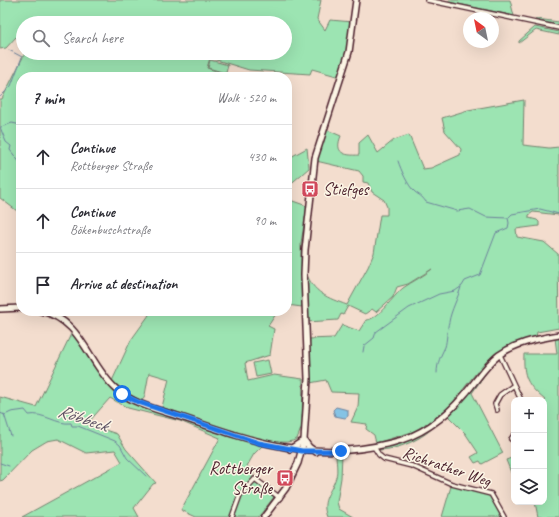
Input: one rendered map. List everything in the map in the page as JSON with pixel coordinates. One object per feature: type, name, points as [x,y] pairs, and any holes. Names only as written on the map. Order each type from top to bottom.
[{"type":"main road","points":[[264,517],[280,498],[298,463],[304,440],[308,379],[305,256],[315,158],[349,52],[356,0]]},
{"type":"main road","points":[[0,309],[16,308]]},
{"type":"main road","points":[[54,316],[72,328],[110,383],[132,400],[244,439],[290,449],[316,452],[374,447],[404,439],[435,423],[456,404],[500,355],[526,341],[559,335]]},
{"type":"main road","points":[[290,449],[304,440]]},
{"type":"main road","points":[[304,440],[309,447],[316,452]]},
{"type":"main road","points":[[290,449],[296,456],[298,463]]},
{"type":"street","points":[[427,0],[559,28]]},
{"type":"street","points":[[500,355],[520,397]]},
{"type":"street","points":[[497,410],[495,404],[500,395],[514,385]]},
{"type":"street","name":"Richrather Weg","points":[[374,447],[379,455],[384,459],[412,466],[457,486],[491,494],[504,517]]},
{"type":"street","points":[[232,517],[240,495],[255,479],[280,498]]},
{"type":"green space","points":[[0,0],[321,0],[317,19],[325,30],[330,20],[353,22],[348,51],[340,77],[312,69],[310,74],[249,70],[216,60],[292,60],[292,16],[16,16],[16,37],[6,48],[0,49]]},
{"type":"green space","points":[[449,0],[510,0],[514,16],[499,12],[449,2]]},
{"type":"green space","points":[[535,20],[559,22],[559,25]]},
{"type":"green space","points":[[535,27],[559,32],[559,35],[536,30],[519,43],[519,41]]},
{"type":"green space","points":[[22,60],[209,60],[207,68],[219,72],[16,72],[16,210],[0,198],[0,99],[2,99]]},
{"type":"green space","points":[[210,60],[228,65],[226,72],[208,68]]},
{"type":"green space","points":[[524,100],[523,145],[549,148],[559,147],[559,215],[533,212],[529,215],[529,218],[537,220],[539,222],[539,226],[516,229],[517,237],[544,242],[558,254],[559,328],[537,332],[536,337],[520,342],[483,370],[480,368],[450,406],[427,424],[426,423],[412,432],[376,443],[374,435],[366,429],[367,424],[351,422],[358,407],[359,393],[331,392],[326,380],[310,383],[308,339],[334,338],[342,325],[359,331],[366,320],[371,319],[380,312],[403,288],[432,269],[408,284],[397,287],[393,297],[376,312],[372,309],[365,314],[348,306],[338,320],[307,322],[306,272],[317,290],[334,300],[347,305],[374,253],[380,215],[387,215],[387,207],[384,200],[372,192],[368,183],[363,182],[363,176],[359,171],[316,161],[325,129],[341,136],[339,142],[340,150],[349,155],[359,155],[359,143],[368,135],[378,153],[394,140],[409,135],[423,169],[431,168],[460,155],[461,149],[445,131],[442,118],[468,110]]},
{"type":"green space","points":[[307,148],[309,168],[292,183],[292,156]]},
{"type":"green space","points":[[292,201],[307,206],[301,243],[302,307],[292,306]]},
{"type":"green space","points":[[148,316],[275,316],[268,326],[274,329],[270,355],[245,363],[248,381],[274,375],[303,379],[302,426],[297,439],[286,442],[252,438],[162,407],[169,379],[149,373],[145,395],[142,401],[124,392],[112,381],[131,340]]},
{"type":"green space","points":[[72,332],[94,367],[115,390],[174,416],[262,446],[254,454],[247,466],[254,472],[252,478],[274,497],[260,515],[258,517],[196,517],[181,510],[220,438],[180,421],[128,408],[110,398],[87,424],[117,434],[126,449],[156,483],[153,484],[134,508],[139,517],[22,517],[122,462],[115,450],[86,453],[58,439],[47,441],[32,450],[3,480],[0,481],[0,397],[36,407]]},
{"type":"green space","points":[[559,337],[559,517],[538,517],[536,505],[547,505],[547,397],[542,397],[534,390],[527,380],[524,369],[524,354],[557,354],[555,338]]},
{"type":"green space","points":[[268,360],[271,374],[256,377],[253,363]]},
{"type":"green space","points":[[485,372],[486,373],[472,393],[503,453],[482,464],[480,461],[475,463],[471,457],[478,453],[477,451],[465,433],[449,417],[448,414]]},
{"type":"green space","points":[[438,423],[418,439],[402,446],[377,450],[378,448]]},
{"type":"green space","points":[[336,454],[342,454],[341,478],[337,502],[339,509],[353,517],[327,517],[325,511],[327,496],[337,475]]},
{"type":"green space","points":[[511,458],[511,472],[506,460]]},
{"type":"green space","points":[[452,483],[492,492],[505,517],[442,517]]},
{"type":"water","points":[[336,407],[348,410],[348,416],[345,418],[335,416],[333,410]]},
{"type":"waterway","points":[[9,50],[16,54]]},
{"type":"waterway","points":[[16,72],[21,60]]},
{"type":"waterway","points":[[0,97],[11,86],[16,73]]},
{"type":"waterway","points":[[1,127],[12,123],[16,124]]},
{"type":"waterway","points":[[0,127],[6,142],[11,146],[10,150],[16,158]]},
{"type":"waterway","points":[[398,161],[410,186],[426,202],[457,211],[470,209],[486,217],[508,218],[512,214],[540,209],[559,214]]},
{"type":"waterway","points":[[363,352],[364,346],[374,338],[376,332],[409,308],[439,294],[455,291],[462,286],[465,281],[480,275],[496,233],[508,228],[508,218]]},
{"type":"waterway","points":[[437,373],[438,362],[446,344],[450,318],[461,287]]},
{"type":"waterway","name":"Röbbeck","points":[[0,413],[5,415],[11,412],[25,410],[29,415],[40,415],[60,422],[71,423],[72,426],[78,426],[115,441],[120,445],[127,458],[146,476]]},
{"type":"waterway","points":[[4,414],[11,436]]},
{"type":"waterway","points":[[0,463],[9,466]]},
{"type":"place","name":"Stiefges","points":[[310,189]]},
{"type":"place","name":"Rottberger Straße","points":[[285,478]]},
{"type":"route","points":[[122,394],[132,400],[259,443],[302,451],[341,451]]}]
